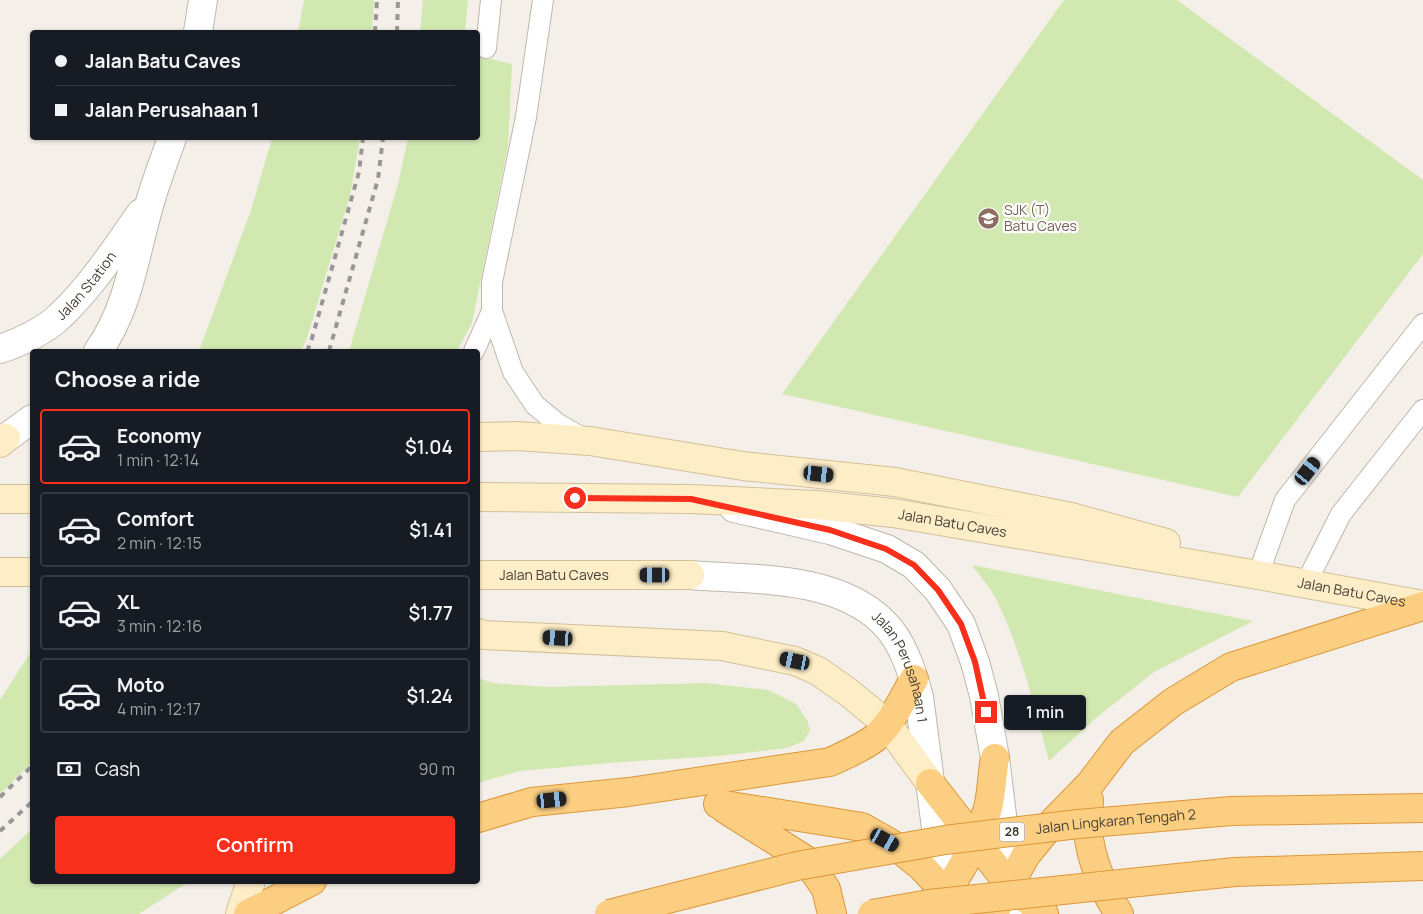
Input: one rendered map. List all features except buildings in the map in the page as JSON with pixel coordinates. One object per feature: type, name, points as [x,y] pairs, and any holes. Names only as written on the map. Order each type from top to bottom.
[{"type":"highway","points":[[993,914],[1026,855],[1052,822],[1090,784],[1122,742],[1173,702],[1231,667],[1423,606]]},
{"type":"highway","points":[[480,817],[532,802],[629,792],[830,762],[851,753],[876,737],[899,706],[914,679]]},
{"type":"highway","points":[[941,907],[976,840],[988,808],[994,758]]},
{"type":"highway","points":[[930,783],[1009,884],[1044,914]]},
{"type":"highway","points":[[1090,784],[1088,830],[1094,865],[1105,891],[1119,914]]},
{"type":"highway","points":[[629,792],[862,827],[897,847],[922,867],[941,907],[965,914]]},
{"type":"highway","points":[[718,804],[806,860],[826,889],[832,914]]},
{"type":"highway","name":"Jalan Lingkaran Tengah 2","points":[[608,914],[797,866],[945,840],[1078,824],[1231,811],[1423,808]]},
{"type":"highway","points":[[872,914],[958,901],[1236,872],[1423,866]]},
{"type":"highway","points":[[248,914],[306,884]]},
{"type":"main road","points":[[480,437],[517,436],[590,441],[743,466],[895,482],[1053,513],[1169,544],[1258,575]]},
{"type":"main road","name":"Jalan Batu Caves","points":[[480,497],[691,499],[816,505],[893,514],[1306,583],[1423,606]]},
{"type":"main road","points":[[0,499],[30,499]]},
{"type":"main road","points":[[0,572],[30,572]]},
{"type":"main road","name":"Jalan Batu Caves","points":[[480,574],[690,575]]},
{"type":"main road","points":[[480,633],[494,636],[722,646],[795,661],[818,671],[886,724],[930,783]]},
{"type":"main road","points":[[240,914],[250,884]]},
{"type":"street","points":[[198,30],[203,0]]},
{"type":"street","name":"Jalan Station","points":[[100,349],[108,338],[123,304],[151,199],[171,140]]},
{"type":"street","name":"Jalan Station","points":[[0,349],[20,342],[60,317],[95,276],[151,199]]},
{"type":"street","points":[[2,440],[30,420]]},
{"type":"street","points":[[691,499],[830,530],[886,549],[914,565],[938,590],[961,624],[975,662],[984,696],[1014,914]]},
{"type":"street","name":"Jalan Perusahaan 1","points":[[690,575],[791,583],[812,586],[841,595],[864,606],[884,623],[899,642],[914,679],[919,698],[930,783],[941,907]]},
{"type":"lane","points":[[486,48],[491,0]]},
{"type":"lane","points":[[543,0],[526,117],[492,282],[492,311],[513,372],[535,405],[558,424],[590,441]]},
{"type":"lane","points":[[475,349],[492,311]]},
{"type":"lane","points":[[1258,575],[1285,500],[1423,324]]},
{"type":"lane","points":[[1306,583],[1341,514],[1419,423]]},
{"type":"green space","points":[[304,0],[374,0],[372,30],[298,30]]},
{"type":"green space","points":[[423,0],[468,0],[465,30],[420,30]]},
{"type":"green space","points":[[1064,0],[1177,0],[1423,180],[1423,254],[1238,497],[782,394]]},
{"type":"green space","points":[[480,56],[512,64],[508,146],[472,323],[458,349],[350,349],[398,184],[408,140],[480,140]]},
{"type":"green space","points":[[271,140],[360,140],[350,195],[307,338],[302,349],[200,349],[251,210]]},
{"type":"green space","points":[[972,565],[1253,621],[1154,672],[1096,718],[1049,761],[1027,680],[1014,641],[993,593]]},
{"type":"green space","points":[[30,653],[30,764],[0,794],[0,700]]},
{"type":"green space","points":[[480,679],[493,683],[546,687],[706,683],[769,690],[796,704],[807,720],[810,730],[804,741],[787,748],[719,756],[519,771],[480,782]]},
{"type":"green space","points":[[30,831],[30,884],[185,884],[139,914],[0,914],[0,859]]},
{"type":"railway","points":[[375,30],[377,0]]},
{"type":"railway","points":[[397,30],[398,0]]},
{"type":"railway","points":[[308,349],[359,172],[363,140]]},
{"type":"railway","points":[[330,349],[378,179],[383,140]]},
{"type":"railway","points":[[0,797],[30,768]]},
{"type":"railway","points":[[0,831],[30,804]]},
{"type":"place","name":"SJK (T) Batu Caves","points":[[988,218]]},
{"type":"route","points":[[575,498],[691,499],[830,530],[886,549],[914,565],[938,590],[961,624],[975,662],[986,712]]}]
